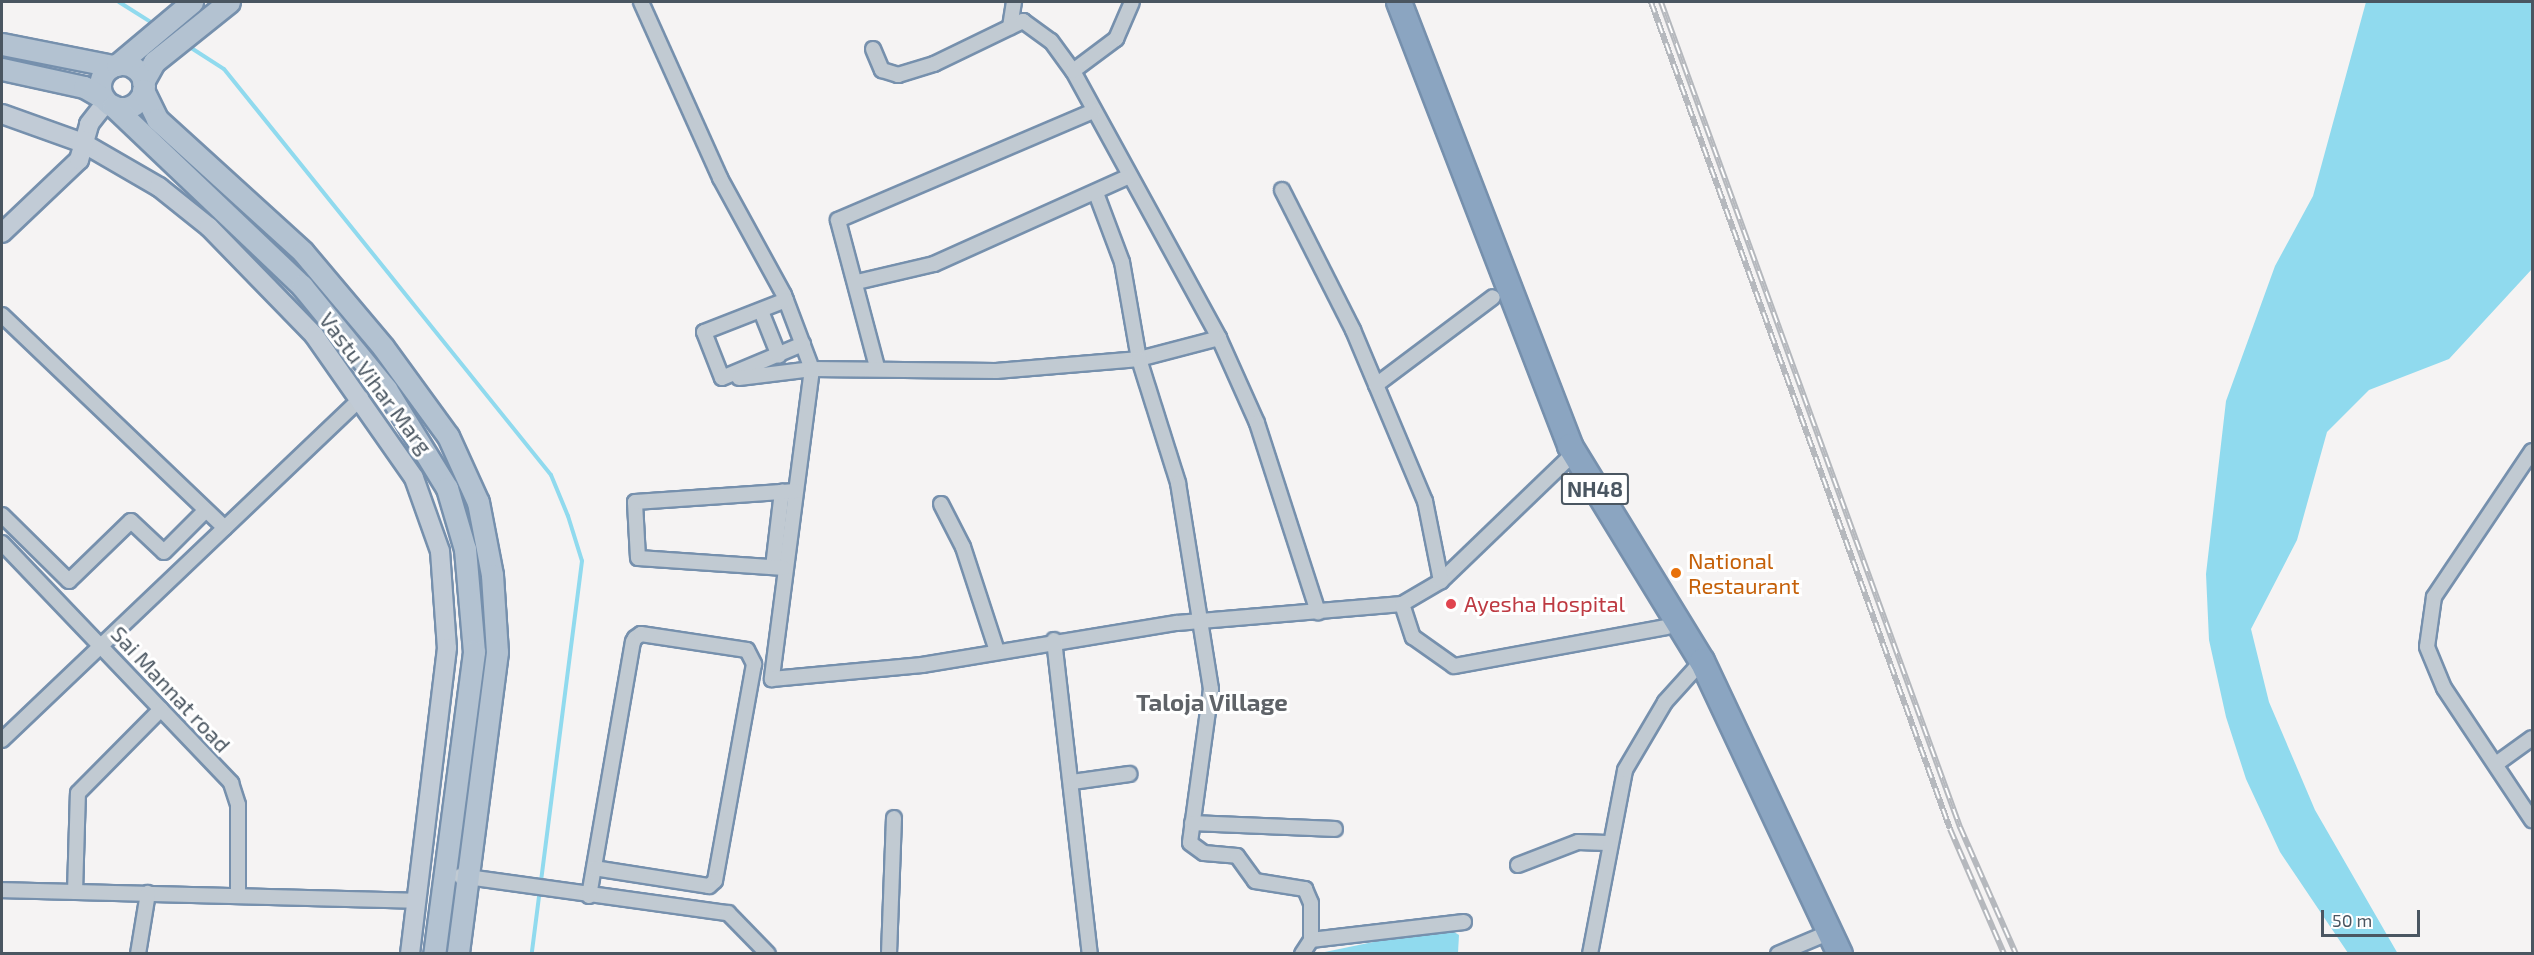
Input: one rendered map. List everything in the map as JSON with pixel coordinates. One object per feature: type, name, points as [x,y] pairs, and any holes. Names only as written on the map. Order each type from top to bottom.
[{"type":"highway","name":"NH48","points":[[1382,2],[1493,297],[1568,457],[1666,627],[1696,667]]},
{"type":"highway","name":"NH48","points":[[1399,2],[1546,392],[1568,457],[1696,667],[1827,944]]},
{"type":"main road","points":[[192,2],[115,65],[100,82],[108,102],[130,106],[143,86],[154,62],[229,2]]},
{"type":"main road","points":[[2,44],[134,68],[165,127],[336,289],[438,420],[469,479],[488,545],[497,652],[458,954]]},
{"type":"main road","name":"Vastu Vihar Marg","points":[[2,69],[84,87],[108,102],[302,286],[386,389],[447,488],[465,549],[474,652],[434,954]]},
{"type":"street","points":[[641,2],[720,178],[786,300],[812,369],[789,491],[778,568],[772,679],[997,651],[1054,640],[1197,622],[1402,604],[1441,581],[1568,457]]},
{"type":"street","points":[[1005,2],[1010,23]]},
{"type":"street","points":[[1010,23],[1014,2]]},
{"type":"street","points":[[1072,71],[1116,39],[1132,2]]},
{"type":"street","points":[[873,50],[882,70],[898,75],[934,64],[1010,23],[1030,22],[1072,71],[1128,177],[1219,338],[1257,423],[1318,612]]},
{"type":"street","points":[[2,233],[79,160],[93,116],[108,102]]},
{"type":"street","points":[[877,368],[841,217],[1094,111]]},
{"type":"street","points":[[2,114],[83,143],[159,187],[209,227],[314,335],[397,446],[423,498],[444,577],[446,686],[410,954]]},
{"type":"street","points":[[857,282],[934,264],[1128,177]]},
{"type":"street","points":[[1282,190],[1376,385],[1425,501],[1441,581]]},
{"type":"street","points":[[1096,193],[1122,262],[1140,359],[1178,483],[1197,622],[1211,689],[1211,716],[1192,823],[1191,843],[1204,853],[1237,856],[1255,881],[1305,889],[1311,903],[1311,940],[1302,954]]},
{"type":"street","points":[[1376,385],[1493,297]]},
{"type":"street","points":[[786,300],[704,332],[722,378],[803,344]]},
{"type":"street","points":[[761,311],[779,356]]},
{"type":"street","points":[[2,315],[225,528]]},
{"type":"street","points":[[739,378],[812,369],[996,371],[1140,359],[1219,338]]},
{"type":"street","points":[[2,740],[361,398]]},
{"type":"street","points":[[2532,453],[2433,597],[2427,647],[2444,688],[2532,820]]},
{"type":"street","points":[[778,568],[638,558],[635,502],[789,491]]},
{"type":"street","points":[[941,504],[963,547],[997,651]]},
{"type":"street","points":[[2,515],[69,581],[131,521],[164,552],[206,510]]},
{"type":"street","name":"Sai Mannat road","points":[[2,543],[161,709],[237,794],[238,895]]},
{"type":"street","points":[[1402,604],[1413,637],[1454,666],[1666,627]]},
{"type":"street","points":[[589,896],[635,638],[747,650],[754,664],[715,881],[709,886],[594,868]]},
{"type":"street","points":[[1054,640],[1090,954]]},
{"type":"street","points":[[1590,954],[1607,843],[1625,770],[1639,740],[1696,667]]},
{"type":"street","points":[[75,892],[78,793],[161,709]]},
{"type":"street","points":[[2496,764],[2532,738]]},
{"type":"street","points":[[1072,782],[1129,774]]},
{"type":"street","points":[[889,954],[894,818]]},
{"type":"street","points":[[1192,823],[1335,829]]},
{"type":"street","points":[[1518,865],[1578,842],[1607,843]]},
{"type":"street","points":[[446,874],[589,896],[728,913],[768,954]]},
{"type":"street","points":[[2,890],[417,901]]},
{"type":"street","points":[[138,954],[148,893]]},
{"type":"street","points":[[1311,940],[1464,922]]},
{"type":"street","points":[[1778,954],[1827,944]]},
{"type":"water","points":[[2366,2],[2532,2],[2532,269],[2449,359],[2369,390],[2327,432],[2297,540],[2251,629],[2269,702],[2315,810],[2398,954],[2348,953],[2280,852],[2246,779],[2226,717],[2209,640],[2206,574],[2226,401],[2275,266],[2313,196]]},
{"type":"water","points":[[1446,927],[1459,935],[1458,953],[1315,954]]},
{"type":"waterway","points":[[119,2],[154,24]]},
{"type":"waterway","points":[[185,44],[224,69],[551,475],[568,516],[582,561],[532,954]]},
{"type":"railway","points":[[1651,2],[1950,829],[2004,954]]},
{"type":"railway","points":[[1661,2],[1960,827],[2016,954]]},
{"type":"place","name":"National Restaurant","points":[[1676,573]]},
{"type":"place","name":"Ayesha Hospital","points":[[1451,604]]},
{"type":"district","name":"Taloja Village","points":[[1212,702]]}]
